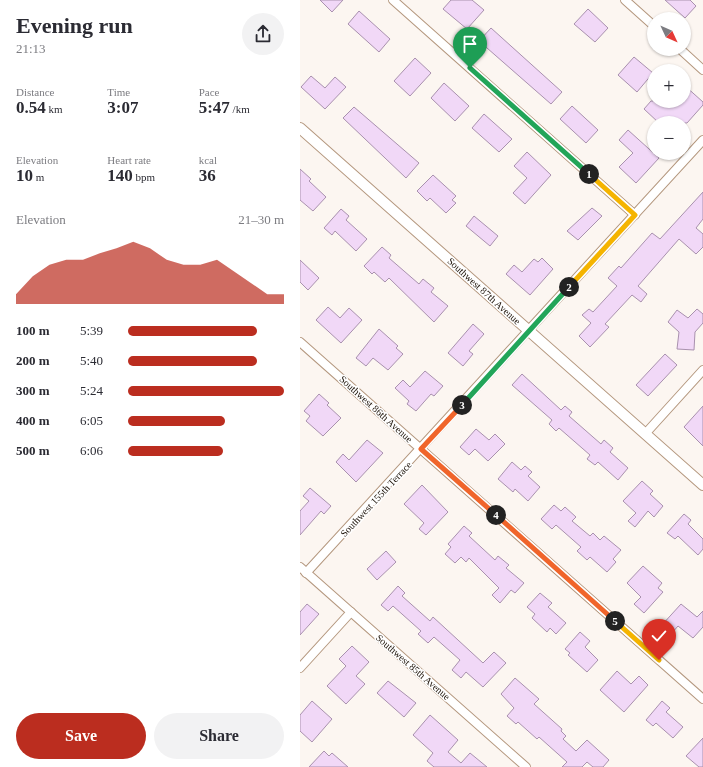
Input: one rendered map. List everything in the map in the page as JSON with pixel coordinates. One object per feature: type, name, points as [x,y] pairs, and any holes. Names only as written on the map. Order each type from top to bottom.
[{"type":"street","points":[[393,0],[635,215]]},
{"type":"street","points":[[625,0],[647,20]]},
{"type":"street","points":[[688,56],[703,70]]},
{"type":"street","name":"Southwest 87th Avenue","points":[[300,128],[703,485]]},
{"type":"street","name":"Southwest 155th Terrace","points":[[303,570],[421,449],[703,140]]},
{"type":"street","name":"Southwest 86th Avenue","points":[[300,342],[703,699]]},
{"type":"street","points":[[645,434],[703,370]]},
{"type":"street","name":"Southwest 85th Avenue","points":[[303,570],[526,767]]},
{"type":"street","points":[[300,668],[351,612]]},
{"type":"building","points":[[320,0],[343,0],[332,12]]},
{"type":"building","points":[[451,0],[472,0],[484,10],[467,29],[443,9]]},
{"type":"building","points":[[665,0],[690,0],[696,6],[690,12],[678,12]]},
{"type":"building","points":[[588,9],[608,28],[595,42],[574,24]]},
{"type":"building","points":[[359,11],[390,39],[379,52],[348,24]]},
{"type":"building","points":[[491,28],[562,92],[551,104],[479,41]]},
{"type":"building","points":[[634,57],[647,68],[647,80],[637,92],[618,75]]},
{"type":"building","points":[[415,58],[431,73],[410,96],[394,81]]},
{"type":"building","points":[[311,76],[325,88],[335,77],[346,87],[325,109],[301,87]]},
{"type":"building","points":[[444,83],[469,106],[455,121],[431,98]]},
{"type":"building","points":[[691,91],[703,102],[703,105],[691,118],[691,116],[652,116],[644,109],[647,106],[647,108],[691,108]]},
{"type":"building","points":[[572,106],[598,130],[586,143],[560,119]]},
{"type":"building","points":[[354,107],[419,163],[406,178],[343,118]]},
{"type":"building","points":[[484,114],[512,139],[499,152],[472,128]]},
{"type":"building","points":[[628,130],[647,147],[647,160],[657,160],[636,183],[619,167],[633,153],[619,140]]},
{"type":"building","points":[[527,152],[551,175],[525,204],[513,193],[527,178],[514,166]]},
{"type":"building","points":[[300,169],[311,179],[309,181],[326,197],[313,211],[300,200]]},
{"type":"building","points":[[433,175],[456,196],[452,200],[456,203],[446,213],[430,198],[427,201],[417,191]]},
{"type":"building","points":[[703,192],[703,219],[696,228],[703,234],[703,247],[696,254],[679,239],[638,286],[647,294],[641,302],[632,295],[605,324],[609,327],[590,347],[579,336],[591,323],[582,315],[589,309],[593,312],[617,286],[608,278],[619,266],[621,268],[652,233],[660,239]]},
{"type":"building","points":[[592,208],[602,216],[578,240],[567,231]]},
{"type":"building","points":[[341,209],[349,216],[346,220],[367,239],[356,251],[335,231],[332,235],[324,228]]},
{"type":"building","points":[[474,216],[498,236],[490,246],[466,226]]},
{"type":"building","points":[[382,247],[391,255],[389,258],[419,284],[423,279],[434,288],[431,292],[448,306],[434,322],[389,278],[385,282],[374,272],[372,274],[364,266]]},
{"type":"building","points":[[542,258],[553,269],[530,295],[506,274],[514,265],[522,272],[534,259],[538,262]]},
{"type":"building","points":[[300,260],[319,278],[308,290],[300,282]]},
{"type":"building","points":[[328,307],[340,318],[349,308],[362,320],[341,343],[316,320]]},
{"type":"building","points":[[697,309],[703,314],[703,323],[695,332],[694,350],[677,349],[679,332],[668,322],[677,310],[688,318]]},
{"type":"building","points":[[473,324],[484,334],[469,351],[473,354],[463,366],[448,353]]},
{"type":"building","points":[[379,329],[398,346],[396,348],[403,354],[388,370],[373,358],[366,366],[356,358]]},
{"type":"building","points":[[665,354],[677,365],[648,396],[636,385]]},
{"type":"building","points":[[425,371],[443,386],[434,396],[431,394],[416,411],[407,404],[409,401],[395,388],[403,380],[410,387]]},
{"type":"building","points":[[522,374],[561,410],[565,406],[572,412],[569,416],[601,444],[604,440],[613,448],[610,452],[628,468],[618,480],[598,462],[595,465],[587,459],[590,455],[559,428],[556,431],[549,424],[552,420],[512,385]]},
{"type":"building","points":[[319,394],[329,403],[327,405],[341,418],[323,436],[306,421],[310,416],[304,411]]},
{"type":"building","points":[[703,406],[703,446],[684,427]]},
{"type":"building","points":[[476,429],[489,440],[495,434],[505,444],[488,461],[475,449],[469,455],[460,447]]},
{"type":"building","points":[[367,440],[383,453],[356,482],[336,462],[343,454],[349,460]]},
{"type":"building","points":[[512,462],[521,470],[525,466],[532,472],[528,476],[540,487],[528,501],[515,489],[513,492],[498,479]]},
{"type":"building","points":[[642,481],[653,491],[650,494],[663,506],[654,517],[648,511],[635,527],[628,521],[636,513],[623,501]]},
{"type":"building","points":[[422,485],[448,512],[426,535],[419,529],[424,523],[404,504]]},
{"type":"building","points":[[310,488],[331,506],[324,514],[321,511],[300,535],[300,511],[309,501],[303,496]]},
{"type":"building","points":[[554,505],[561,511],[565,507],[576,517],[572,521],[590,536],[593,533],[600,540],[604,536],[621,550],[613,559],[616,562],[607,572],[590,557],[587,560],[577,551],[581,547],[556,525],[552,529],[541,519]]},
{"type":"building","points":[[684,514],[691,520],[688,524],[703,539],[703,549],[698,555],[678,536],[675,539],[667,533]]},
{"type":"building","points":[[464,526],[472,533],[469,536],[495,560],[498,556],[509,565],[506,568],[524,583],[515,593],[511,590],[500,603],[492,595],[499,588],[469,558],[466,562],[461,557],[455,563],[445,554],[451,547],[448,544]]},
{"type":"building","points":[[386,551],[396,562],[377,580],[367,569]]},
{"type":"building","points":[[643,566],[662,583],[658,588],[663,592],[644,613],[634,604],[641,597],[627,583]]},
{"type":"building","points":[[398,586],[405,593],[402,596],[430,621],[433,617],[483,663],[494,652],[506,663],[483,687],[466,672],[461,678],[452,670],[460,660],[434,637],[428,643],[418,634],[421,631],[393,606],[388,611],[381,605]]},
{"type":"building","points":[[540,593],[552,603],[548,607],[566,623],[556,634],[550,628],[547,632],[532,618],[535,614],[527,607]]},
{"type":"building","points":[[307,604],[319,614],[300,635],[300,612]]},
{"type":"building","points":[[681,604],[697,617],[703,611],[703,627],[693,638],[678,626],[671,634],[661,626]]},
{"type":"building","points":[[580,632],[590,641],[585,647],[598,660],[587,672],[568,655],[570,653],[565,649]]},
{"type":"building","points":[[352,646],[369,662],[356,676],[365,684],[346,704],[327,686],[346,666],[339,659]]},
{"type":"building","points":[[617,671],[631,684],[639,676],[648,685],[624,712],[600,690]]},
{"type":"building","points":[[515,678],[539,699],[534,704],[562,729],[561,731],[566,736],[563,739],[576,751],[587,740],[609,760],[603,767],[593,767],[587,762],[582,767],[562,767],[567,762],[539,737],[537,739],[518,722],[516,724],[507,716],[514,708],[501,694]]},
{"type":"building","points":[[388,681],[416,703],[404,717],[377,693]]},
{"type":"building","points":[[312,701],[332,719],[312,742],[300,731],[300,715]]},
{"type":"building","points":[[662,701],[670,708],[666,712],[683,727],[673,738],[656,723],[653,726],[646,720]]},
{"type":"building","points":[[430,715],[458,740],[448,752],[461,763],[470,753],[487,767],[434,767],[427,761],[433,753],[413,735]]},
{"type":"building","points":[[703,738],[703,767],[699,767],[686,756]]},
{"type":"building","points":[[324,751],[329,756],[332,753],[348,767],[309,767]]},
{"type":"route","points":[[470,68],[635,215],[421,449],[659,660]]}]
